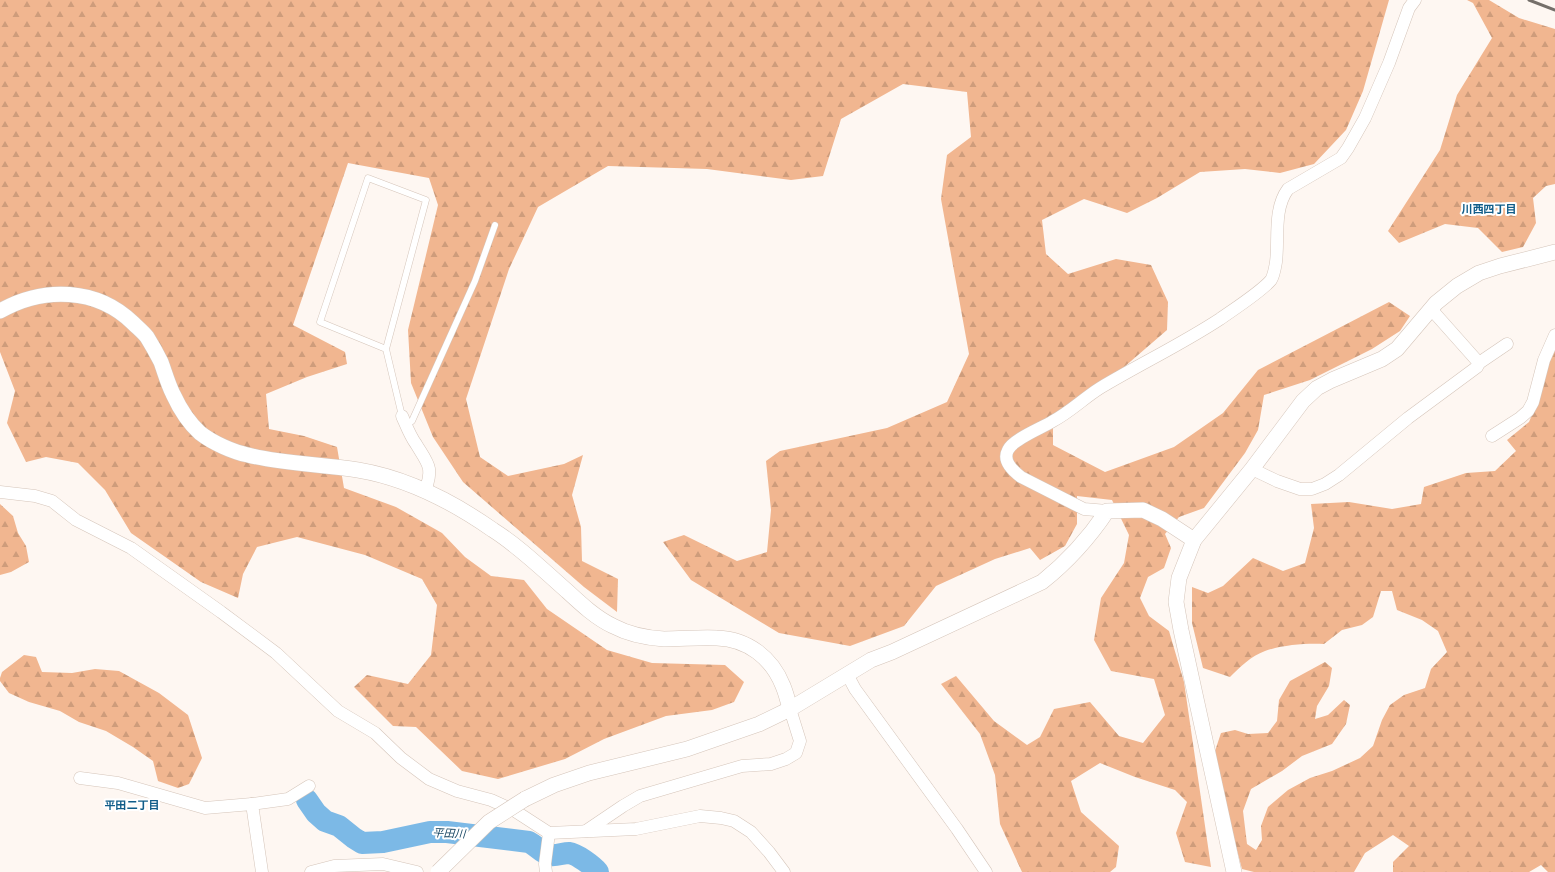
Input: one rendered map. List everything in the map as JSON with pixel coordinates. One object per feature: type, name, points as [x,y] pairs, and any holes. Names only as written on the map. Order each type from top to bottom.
[{"type":"street","points":[[1194,540],[1162,519],[1143,510],[1107,511],[1084,509],[1021,477],[1013,471],[1007,462],[1007,451],[1012,443],[1054,421],[1098,389],[1222,318],[1258,291],[1271,279],[1277,256],[1280,204],[1283,196],[1288,189],[1341,158],[1348,148],[1365,118],[1389,63],[1409,8],[1415,0]]},
{"type":"street","points":[[1234,872],[1180,630],[1176,602],[1179,578],[1194,540],[1252,469],[1303,401],[1317,388],[1382,359],[1397,349],[1431,309],[1458,286],[1479,273],[1555,252]]},
{"type":"street","points":[[0,311],[27,299],[49,294],[74,294],[101,301],[125,315],[145,334],[160,360],[172,394],[183,413],[200,433],[218,444],[247,455],[360,470],[392,479],[425,491],[467,512],[496,531],[532,560],[586,608],[613,626],[634,634],[663,639],[719,638],[738,640],[753,648],[766,658],[778,675],[784,687],[800,741],[796,753],[786,759],[771,764],[742,766],[640,796],[586,831]]},
{"type":"street","points":[[1431,309],[1479,363]]},
{"type":"street","points":[[1492,436],[1520,418],[1534,402],[1544,360],[1555,334]]},
{"type":"street","points":[[1252,469],[1276,482],[1300,489],[1312,489],[1325,484],[1339,475],[1408,418],[1477,367],[1479,363],[1507,344]]},
{"type":"street","points":[[404,420],[415,443],[426,459],[430,471],[425,491]]},
{"type":"street","points":[[0,492],[35,496],[52,501],[76,520],[131,548],[276,653],[338,711],[375,733],[401,758],[429,779],[457,791],[491,800],[509,808],[549,833],[636,829],[700,816],[734,821],[751,832],[784,872]]},
{"type":"street","points":[[438,872],[489,822],[525,799],[554,785],[590,773],[673,753],[759,724],[790,709],[871,660],[892,652],[1042,582],[1059,568],[1074,552],[1107,511]]},
{"type":"street","points":[[847,674],[864,702],[957,829],[986,872]]},
{"type":"street","points":[[80,778],[118,783],[205,808],[288,799],[309,786]]},
{"type":"street","points":[[252,804],[262,872]]},
{"type":"street","points":[[546,872],[545,864],[549,833]]},
{"type":"street","points":[[310,872],[334,866],[383,864],[417,872]]},
{"type":"lane","points":[[386,349],[320,322],[368,178],[426,200],[386,349],[404,420],[412,421],[475,281],[495,225]]},
{"type":"green space","points":[[0,0],[1389,0],[1363,91],[1346,130],[1314,164],[1280,173],[1245,169],[1200,172],[1157,198],[1127,213],[1084,199],[1042,220],[1046,254],[1068,274],[1116,259],[1151,265],[1168,302],[1167,330],[1116,374],[1053,416],[1053,445],[1105,472],[1174,447],[1223,413],[1258,370],[1389,302],[1410,316],[1400,331],[1372,349],[1310,380],[1264,395],[1258,430],[1245,453],[1204,508],[1179,517],[1165,534],[1171,548],[1164,568],[1148,577],[1140,598],[1149,616],[1169,631],[1184,682],[1211,867],[1185,862],[1176,833],[1187,802],[1175,790],[1135,777],[1100,763],[1071,781],[1081,812],[1119,846],[1116,867],[1110,872],[1022,872],[1000,824],[995,775],[980,734],[941,684],[956,676],[994,721],[1027,745],[1040,737],[1054,709],[1090,702],[1119,736],[1143,743],[1165,715],[1154,679],[1111,671],[1094,640],[1101,598],[1124,563],[1129,535],[1112,500],[1077,496],[1077,524],[1065,546],[1040,560],[1030,548],[995,559],[936,586],[904,626],[850,646],[779,633],[691,580],[663,542],[684,535],[737,561],[767,552],[771,510],[766,461],[780,451],[887,428],[947,402],[969,354],[941,199],[947,155],[971,137],[967,92],[903,84],[841,119],[823,176],[791,180],[707,169],[608,166],[538,207],[509,269],[466,399],[480,457],[508,476],[564,464],[583,455],[572,495],[581,527],[582,561],[618,579],[617,612],[584,587],[463,482],[433,437],[411,383],[408,330],[438,205],[429,178],[348,163],[293,325],[345,352],[347,364],[307,377],[266,394],[269,429],[304,436],[337,447],[344,488],[396,507],[442,533],[465,557],[491,576],[524,580],[547,609],[607,650],[652,663],[725,665],[744,682],[734,702],[712,710],[666,716],[604,739],[565,759],[498,779],[462,771],[416,727],[393,726],[354,687],[367,675],[408,684],[431,655],[437,605],[422,579],[365,555],[297,537],[257,547],[243,574],[238,598],[201,582],[131,533],[105,490],[78,463],[46,457],[26,462],[7,423],[15,391],[0,352]]},
{"type":"green space","points":[[1467,0],[1489,0],[1519,18],[1555,29],[1555,184],[1546,186],[1533,198],[1536,223],[1523,247],[1502,252],[1478,228],[1445,224],[1399,243],[1388,231],[1440,150],[1457,95],[1492,38],[1473,3]]},
{"type":"green space","points":[[1555,345],[1555,872],[1548,872],[1541,865],[1529,872],[1393,872],[1393,862],[1409,846],[1393,835],[1365,853],[1354,872],[1254,872],[1242,869],[1224,802],[1215,751],[1221,733],[1235,730],[1248,734],[1268,733],[1277,721],[1279,700],[1290,681],[1325,662],[1332,668],[1329,686],[1317,706],[1315,719],[1328,715],[1344,700],[1350,705],[1346,724],[1332,744],[1302,756],[1282,771],[1251,789],[1243,811],[1247,844],[1256,850],[1262,840],[1261,826],[1268,807],[1288,790],[1310,778],[1332,771],[1360,758],[1373,746],[1382,720],[1390,705],[1404,695],[1425,688],[1431,669],[1447,652],[1438,631],[1422,620],[1397,610],[1392,591],[1381,591],[1373,617],[1362,625],[1342,630],[1324,644],[1294,645],[1265,651],[1250,659],[1230,677],[1203,668],[1192,623],[1192,587],[1208,593],[1223,586],[1253,558],[1283,571],[1305,563],[1314,528],[1311,504],[1349,502],[1392,509],[1421,504],[1424,487],[1466,473],[1495,471],[1516,451],[1507,440],[1529,422],[1540,396],[1551,353]]},
{"type":"green space","points":[[0,504],[13,516],[18,533],[26,546],[29,562],[11,572],[0,575]]},
{"type":"green space","points":[[24,655],[36,657],[42,672],[72,673],[95,669],[119,671],[159,693],[188,715],[202,758],[189,784],[178,788],[158,781],[153,761],[106,731],[79,722],[60,711],[29,702],[9,693],[0,681],[2,672]]},
{"type":"waterway","name":"平田川","points":[[307,800],[316,813],[325,821],[339,826],[362,843],[383,842],[430,832],[447,832],[529,842],[544,853],[550,855],[572,854],[585,861],[598,872]]},
{"type":"railway","points":[[1529,0],[1555,10]]},
{"type":"district","name":"川西四丁目","points":[[1489,209]]},
{"type":"district","name":"平田二丁目","points":[[132,805]]}]
